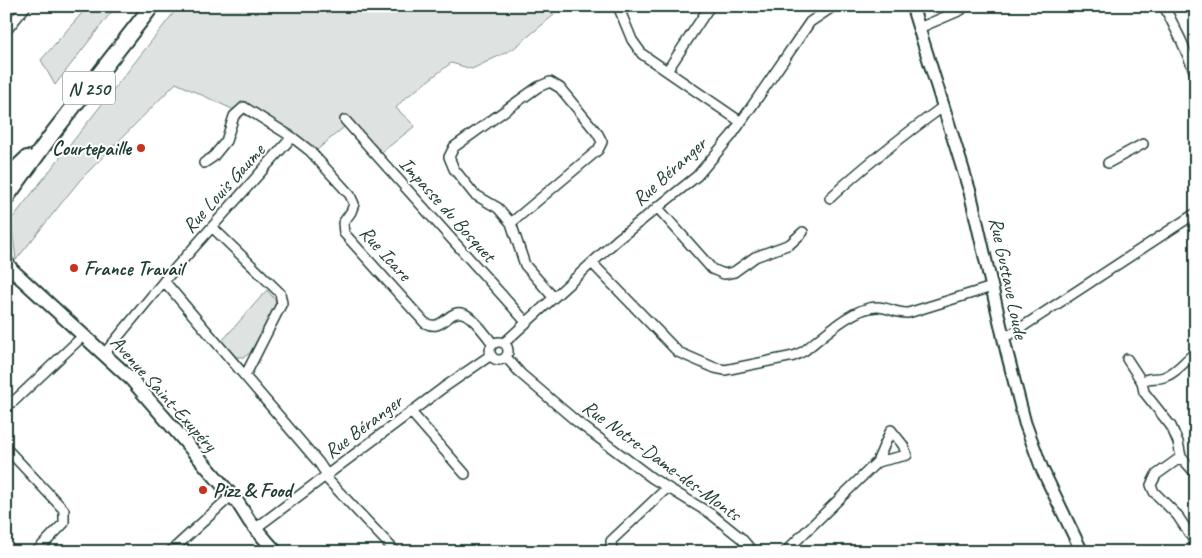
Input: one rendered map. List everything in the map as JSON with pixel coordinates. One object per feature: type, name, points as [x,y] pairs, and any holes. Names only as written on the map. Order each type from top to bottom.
[{"type":"main road","name":"N 250","points":[[6,198],[53,133],[152,6]]},
{"type":"main road","name":"N 250","points":[[6,178],[53,133]]},
{"type":"main road","name":"Avenue Saint-Exupéry","points":[[8,266],[131,379],[276,552]]},
{"type":"street","points":[[6,31],[26,6]]},
{"type":"street","points":[[618,6],[632,40],[642,54],[741,122]]},
{"type":"street","points":[[667,71],[710,6]]},
{"type":"street","name":"Rue Béranger","points":[[504,343],[617,240],[702,170],[732,135],[810,22],[834,6]]},
{"type":"street","name":"Rue Gustave Loude","points":[[912,6],[970,192],[1003,337],[1029,437],[1082,552]]},
{"type":"street","points":[[919,28],[961,10],[963,6]]},
{"type":"street","points":[[1164,6],[1196,75]]},
{"type":"street","points":[[511,223],[598,150],[602,142],[598,134],[560,88],[550,82],[538,87],[454,147],[449,157],[454,169],[474,194],[498,208],[511,223],[525,265],[554,297]]},
{"type":"street","points":[[830,198],[893,143],[944,106]]},
{"type":"street","name":"Rue Icare","points":[[204,163],[213,157],[226,141],[234,116],[244,107],[292,137],[319,159],[353,200],[353,209],[343,223],[346,236],[425,323],[436,326],[443,323],[453,314],[462,313],[469,316],[493,344]]},
{"type":"street","name":"Impasse du Bosquet","points":[[345,120],[526,322]]},
{"type":"street","name":"Rue Louis Gaume","points":[[104,354],[164,281],[292,137]]},
{"type":"street","points":[[1108,163],[1143,144]]},
{"type":"street","points":[[657,207],[712,269],[724,274],[734,272],[755,257],[790,244],[803,232]]},
{"type":"street","points":[[1003,337],[1013,334],[1196,213]]},
{"type":"street","points":[[212,227],[280,293],[282,303],[245,376]]},
{"type":"street","points":[[592,263],[678,352],[715,368],[725,370],[794,356],[804,351],[854,314],[867,308],[881,307],[901,313],[908,313],[992,287]]},
{"type":"street","points":[[164,281],[318,464],[328,480],[396,552]]},
{"type":"street","points":[[6,404],[13,402],[84,336]]},
{"type":"street","points":[[497,342],[504,343],[508,349],[506,357],[498,360],[491,355],[490,350],[493,344],[497,342]]},
{"type":"street","points":[[1142,382],[1146,378],[1160,378],[1171,373],[1196,352]]},
{"type":"street","name":"Rue Béranger","points":[[256,528],[411,412],[491,355]]},
{"type":"street","name":"Rue Notre-Dame-des-Monts","points":[[506,357],[521,374],[576,421],[652,478],[711,514],[741,538],[753,552]]},
{"type":"street","points":[[1127,359],[1142,382],[1144,392],[1171,426],[1178,442],[1181,457],[1196,474]]},
{"type":"street","points":[[411,412],[465,474]]},
{"type":"street","points":[[6,448],[64,510],[64,523],[36,552]]},
{"type":"street","points":[[1181,457],[1156,475],[1151,484],[1154,492],[1177,515],[1194,539],[1196,550]]},
{"type":"street","points":[[785,552],[876,462]]},
{"type":"street","points":[[612,552],[611,541],[667,488]]},
{"type":"street","points":[[172,551],[231,496]]},
{"type":"shaded area","points":[[88,6],[116,6],[55,85],[41,60]]},
{"type":"shaded area","points":[[179,6],[546,6],[554,15],[513,49],[472,69],[451,63],[403,100],[396,108],[415,126],[382,152],[350,122],[317,150],[176,83],[80,180],[16,260],[11,220]]},
{"type":"shaded area","points":[[267,290],[276,301],[274,310],[250,353],[244,357],[236,357],[222,341]]},
{"type":"place","name":"Courtepaille","points":[[141,148]]},
{"type":"place","name":"France Travail","points":[[74,268]]},
{"type":"place","name":"Pizz & Food","points":[[203,490]]}]
